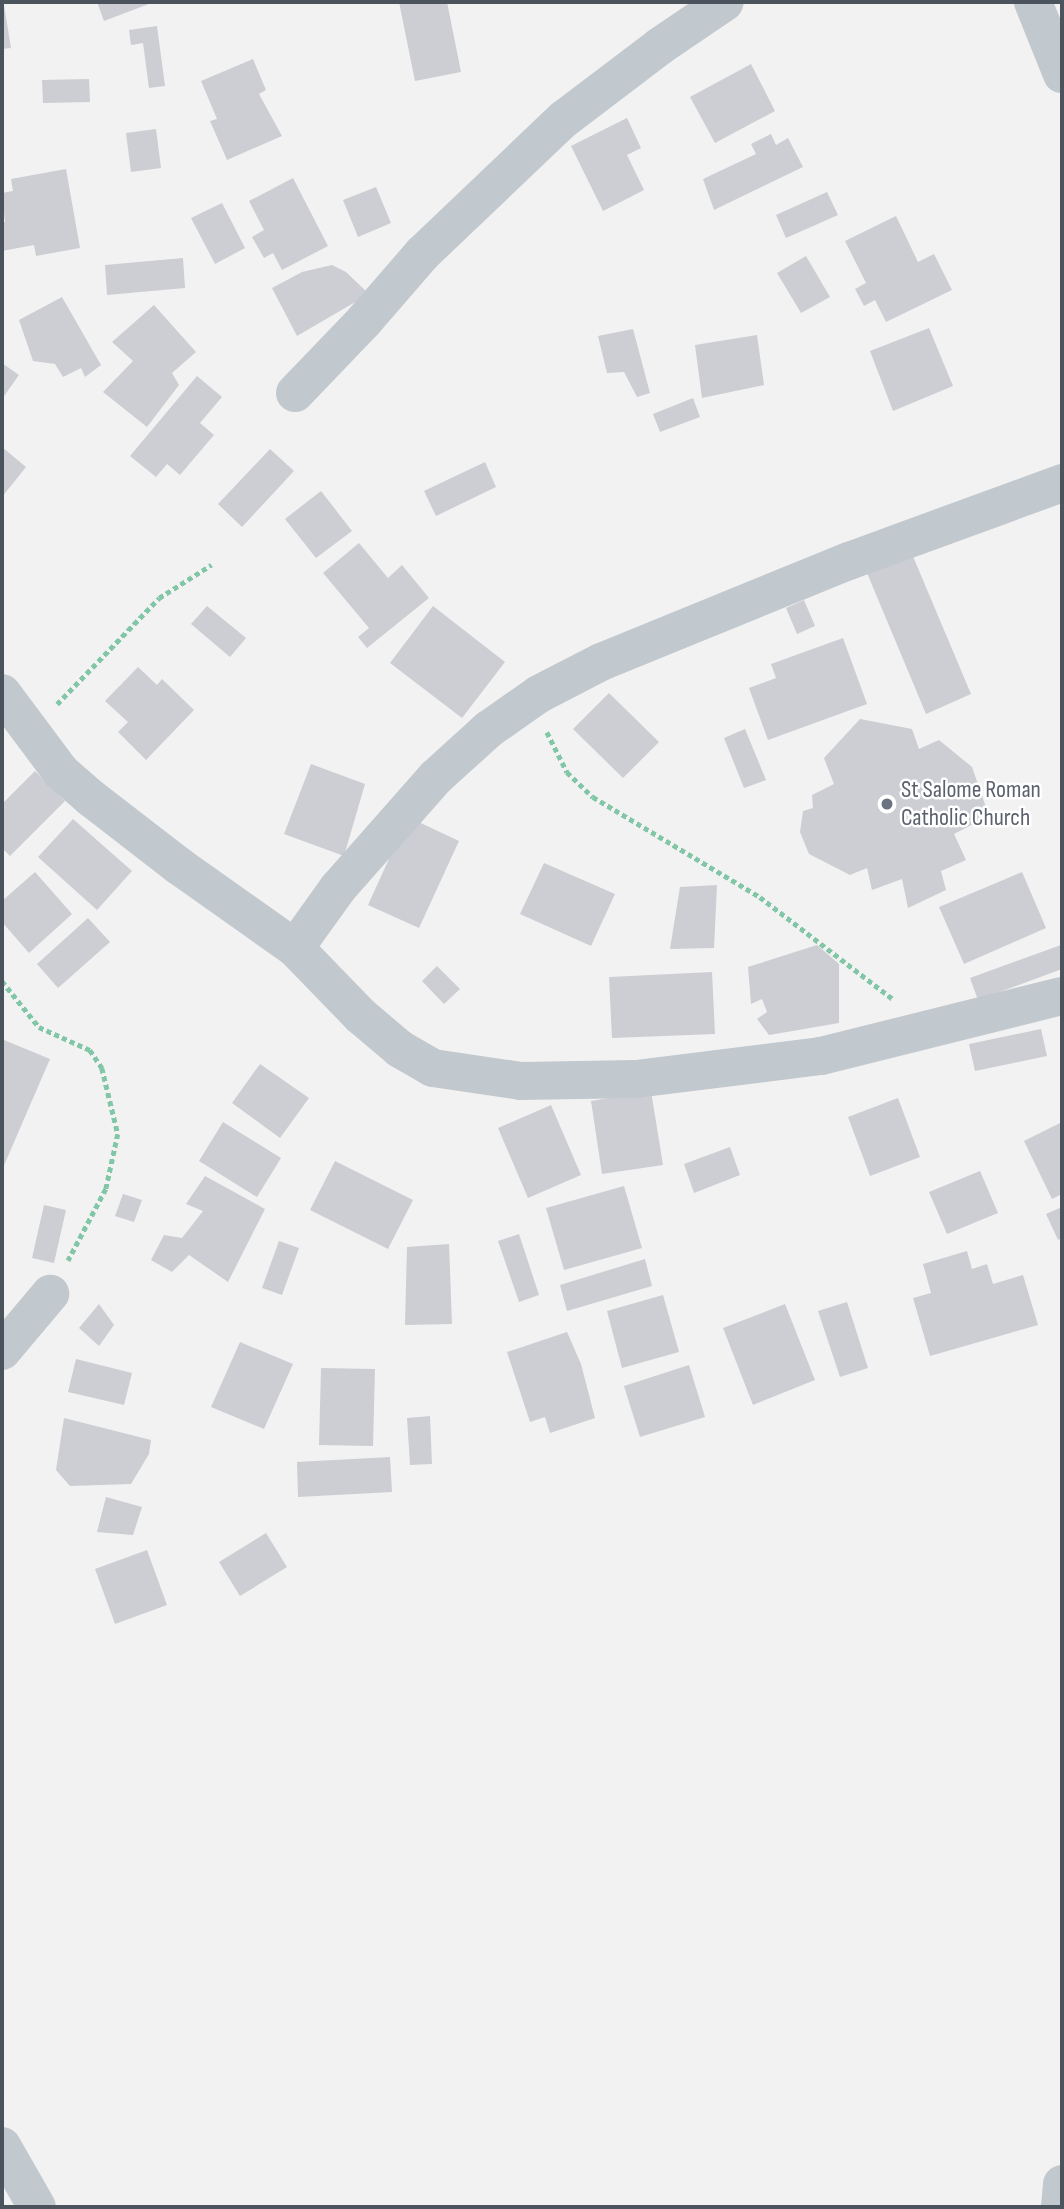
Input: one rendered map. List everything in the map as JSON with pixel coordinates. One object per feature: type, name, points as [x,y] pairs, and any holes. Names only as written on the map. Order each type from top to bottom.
[{"type":"street","points":[[295,393],[364,321],[422,254],[564,119],[660,46],[725,2]]},
{"type":"street","points":[[1033,2],[1062,74]]},
{"type":"street","points":[[295,948],[338,888],[436,778],[489,729],[540,694],[601,662],[849,561],[1062,483]]},
{"type":"street","points":[[2,693],[61,772],[90,798],[179,866],[295,948],[361,1016],[400,1049],[433,1068],[521,1081],[636,1079],[821,1056],[1062,996]]},
{"type":"street","points":[[2,1351],[50,1294]]},
{"type":"street","points":[[2,2146],[37,2207]]},
{"type":"street","points":[[1060,2207],[1062,2184]]},
{"type":"path","points":[[30,731],[159,598],[211,565]]},
{"type":"path","points":[[540,694],[548,737],[567,772],[593,797],[760,897],[881,991],[934,1027]]},
{"type":"path","points":[[2,981],[39,1027],[89,1050],[102,1068],[118,1134],[106,1189],[50,1294]]},
{"type":"building","points":[[97,2],[154,2],[104,21]]},
{"type":"building","points":[[399,2],[447,2],[461,72],[415,81]]},
{"type":"building","points":[[2,5],[11,48],[2,49]]},
{"type":"building","points":[[157,26],[165,86],[149,88],[143,43],[131,45],[129,30]]},
{"type":"building","points":[[253,59],[266,90],[259,94],[282,136],[227,160],[210,121],[217,119],[201,81]]},
{"type":"building","points":[[751,64],[775,111],[715,143],[690,97]]},
{"type":"building","points":[[89,79],[90,102],[43,103],[42,80]]},
{"type":"building","points":[[627,118],[641,148],[627,155],[644,190],[603,211],[571,146]]},
{"type":"building","points":[[156,129],[161,168],[131,172],[126,133]]},
{"type":"building","points":[[771,134],[776,145],[788,138],[803,167],[714,210],[703,179],[756,154],[751,144]]},
{"type":"building","points":[[66,169],[80,248],[36,256],[34,245],[2,251],[2,222],[5,222],[2,193],[13,191],[11,179]]},
{"type":"building","points":[[293,178],[328,246],[282,270],[273,253],[264,258],[252,237],[264,230],[249,201]]},
{"type":"building","points":[[376,187],[391,223],[358,237],[343,200]]},
{"type":"building","points":[[827,192],[838,215],[786,238],[776,215]]},
{"type":"building","points":[[222,203],[245,248],[215,264],[191,218]]},
{"type":"building","points":[[896,216],[918,262],[934,254],[952,290],[886,322],[875,300],[864,306],[855,289],[866,283],[845,241]]},
{"type":"building","points":[[806,256],[830,297],[801,313],[777,273]]},
{"type":"building","points":[[183,258],[185,288],[107,295],[105,265]]},
{"type":"building","points":[[332,265],[346,272],[369,294],[297,336],[272,288],[302,272]]},
{"type":"building","points":[[62,297],[101,365],[85,377],[81,368],[63,377],[55,364],[33,361],[19,320]]},
{"type":"building","points":[[154,305],[196,352],[172,373],[179,385],[147,427],[103,392],[133,361],[112,342]]},
{"type":"building","points":[[929,328],[953,386],[893,411],[870,351]]},
{"type":"building","points":[[633,329],[650,393],[637,397],[624,372],[607,373],[598,336]]},
{"type":"building","points":[[757,335],[764,385],[702,398],[695,345]]},
{"type":"building","points":[[2,363],[19,375],[2,399]]},
{"type":"building","points":[[197,376],[222,397],[200,423],[214,435],[180,475],[167,464],[156,477],[130,456]]},
{"type":"building","points":[[693,398],[700,417],[660,432],[653,414]]},
{"type":"building","points":[[2,447],[26,467],[2,497]]},
{"type":"building","points":[[270,449],[294,471],[242,527],[218,504]]},
{"type":"building","points":[[485,462],[496,487],[436,516],[424,491]]},
{"type":"building","points":[[321,491],[352,531],[316,558],[285,519]]},
{"type":"building","points":[[359,543],[388,578],[402,565],[429,598],[367,648],[358,637],[369,628],[323,573]]},
{"type":"building","points":[[912,554],[971,694],[926,714],[867,573]]},
{"type":"building","points":[[804,600],[815,626],[797,634],[786,608]]},
{"type":"building","points":[[207,606],[246,638],[230,657],[191,624]]},
{"type":"building","points":[[433,606],[505,662],[462,718],[390,663]]},
{"type":"building","points":[[843,638],[867,704],[768,740],[749,688],[776,678],[771,664]]},
{"type":"building","points":[[138,667],[157,685],[162,679],[194,710],[146,760],[118,732],[128,722],[105,701]]},
{"type":"building","points":[[609,693],[659,742],[623,778],[573,729]]},
{"type":"building","points":[[860,719],[912,729],[919,749],[939,740],[972,767],[989,816],[954,834],[966,860],[941,871],[946,890],[908,908],[902,879],[872,890],[867,868],[850,875],[809,854],[800,832],[803,811],[813,808],[812,795],[834,784],[824,758]]},
{"type":"building","points":[[745,729],[766,780],[744,788],[724,738]]},
{"type":"building","points":[[311,764],[365,784],[344,856],[284,834]]},
{"type":"building","points":[[35,771],[65,801],[10,856],[2,848],[2,804]]},
{"type":"building","points":[[408,817],[459,841],[419,928],[368,905]]},
{"type":"building","points":[[73,819],[132,871],[97,910],[38,857]]},
{"type":"building","points":[[544,863],[615,894],[591,946],[520,914]]},
{"type":"building","points":[[35,872],[72,914],[29,953],[2,922],[2,901]]},
{"type":"building","points":[[1022,872],[1046,928],[964,964],[939,907]]},
{"type":"building","points":[[717,885],[714,948],[670,949],[680,887]]},
{"type":"building","points":[[88,918],[110,942],[58,988],[37,964]]},
{"type":"building","points":[[817,945],[839,964],[839,1023],[769,1035],[757,1019],[767,1012],[762,999],[751,1004],[748,967]]},
{"type":"building","points":[[1061,945],[1062,969],[978,1000],[970,978]]},
{"type":"building","points":[[437,966],[460,989],[444,1004],[422,981]]},
{"type":"building","points":[[712,972],[715,1034],[612,1038],[609,977]]},
{"type":"building","points":[[1041,1029],[1047,1056],[975,1071],[969,1044]]},
{"type":"building","points":[[4,1040],[50,1059],[2,1170],[2,1046]]},
{"type":"building","points":[[260,1064],[309,1098],[280,1138],[232,1103]]},
{"type":"building","points":[[651,1091],[663,1165],[602,1174],[591,1101]]},
{"type":"building","points":[[898,1098],[920,1157],[870,1176],[848,1117]]},
{"type":"building","points":[[551,1105],[581,1175],[528,1198],[498,1128]]},
{"type":"building","points":[[223,1122],[281,1158],[257,1197],[199,1161]]},
{"type":"building","points":[[1062,1122],[1062,1194],[1052,1199],[1024,1141]]},
{"type":"building","points":[[730,1147],[740,1175],[694,1193],[684,1164]]},
{"type":"building","points":[[335,1161],[413,1200],[388,1249],[310,1210]]},
{"type":"building","points":[[980,1171],[998,1213],[947,1234],[929,1192]]},
{"type":"building","points":[[205,1176],[265,1209],[228,1282],[189,1255],[172,1272],[151,1260],[164,1235],[182,1238],[203,1211],[186,1204]]},
{"type":"building","points":[[624,1186],[642,1248],[564,1270],[546,1208]]},
{"type":"building","points":[[123,1194],[142,1200],[134,1222],[115,1216]]},
{"type":"building","points":[[44,1205],[66,1210],[54,1263],[32,1258]]},
{"type":"building","points":[[1062,1207],[1062,1238],[1058,1240],[1046,1214]]},
{"type":"building","points":[[519,1234],[539,1295],[519,1302],[498,1241]]},
{"type":"building","points":[[279,1241],[299,1248],[282,1295],[262,1288]]},
{"type":"building","points":[[449,1244],[452,1324],[405,1325],[407,1247]]},
{"type":"building","points":[[967,1251],[972,1269],[987,1264],[993,1284],[1023,1275],[1038,1325],[930,1356],[913,1298],[931,1293],[923,1264]]},
{"type":"building","points":[[645,1259],[652,1286],[567,1311],[560,1285]]},
{"type":"building","points":[[663,1295],[679,1352],[622,1368],[607,1311]]},
{"type":"building","points":[[847,1302],[868,1368],[840,1377],[818,1311]]},
{"type":"building","points":[[99,1304],[114,1325],[99,1346],[79,1328]]},
{"type":"building","points":[[785,1304],[815,1380],[753,1405],[723,1328]]},
{"type":"building","points":[[567,1332],[581,1364],[595,1418],[550,1433],[545,1417],[530,1422],[507,1352]]},
{"type":"building","points":[[240,1342],[293,1364],[264,1429],[211,1407]]},
{"type":"building","points":[[76,1359],[132,1373],[124,1405],[68,1392]]},
{"type":"building","points":[[689,1365],[705,1417],[640,1437],[624,1386]]},
{"type":"building","points":[[321,1368],[375,1369],[373,1446],[319,1445]]},
{"type":"building","points":[[430,1416],[432,1464],[410,1465],[407,1418]]},
{"type":"building","points":[[64,1418],[151,1440],[149,1454],[131,1484],[70,1486],[56,1470]]},
{"type":"building","points":[[390,1457],[392,1492],[298,1497],[297,1462]]},
{"type":"building","points":[[106,1497],[142,1507],[133,1535],[97,1532]]},
{"type":"building","points":[[266,1533],[287,1567],[240,1596],[219,1562]]},
{"type":"building","points":[[147,1550],[167,1605],[115,1624],[95,1569]]},
{"type":"place","name":"St Salome Roman Catholic Church","points":[[887,804]]}]
